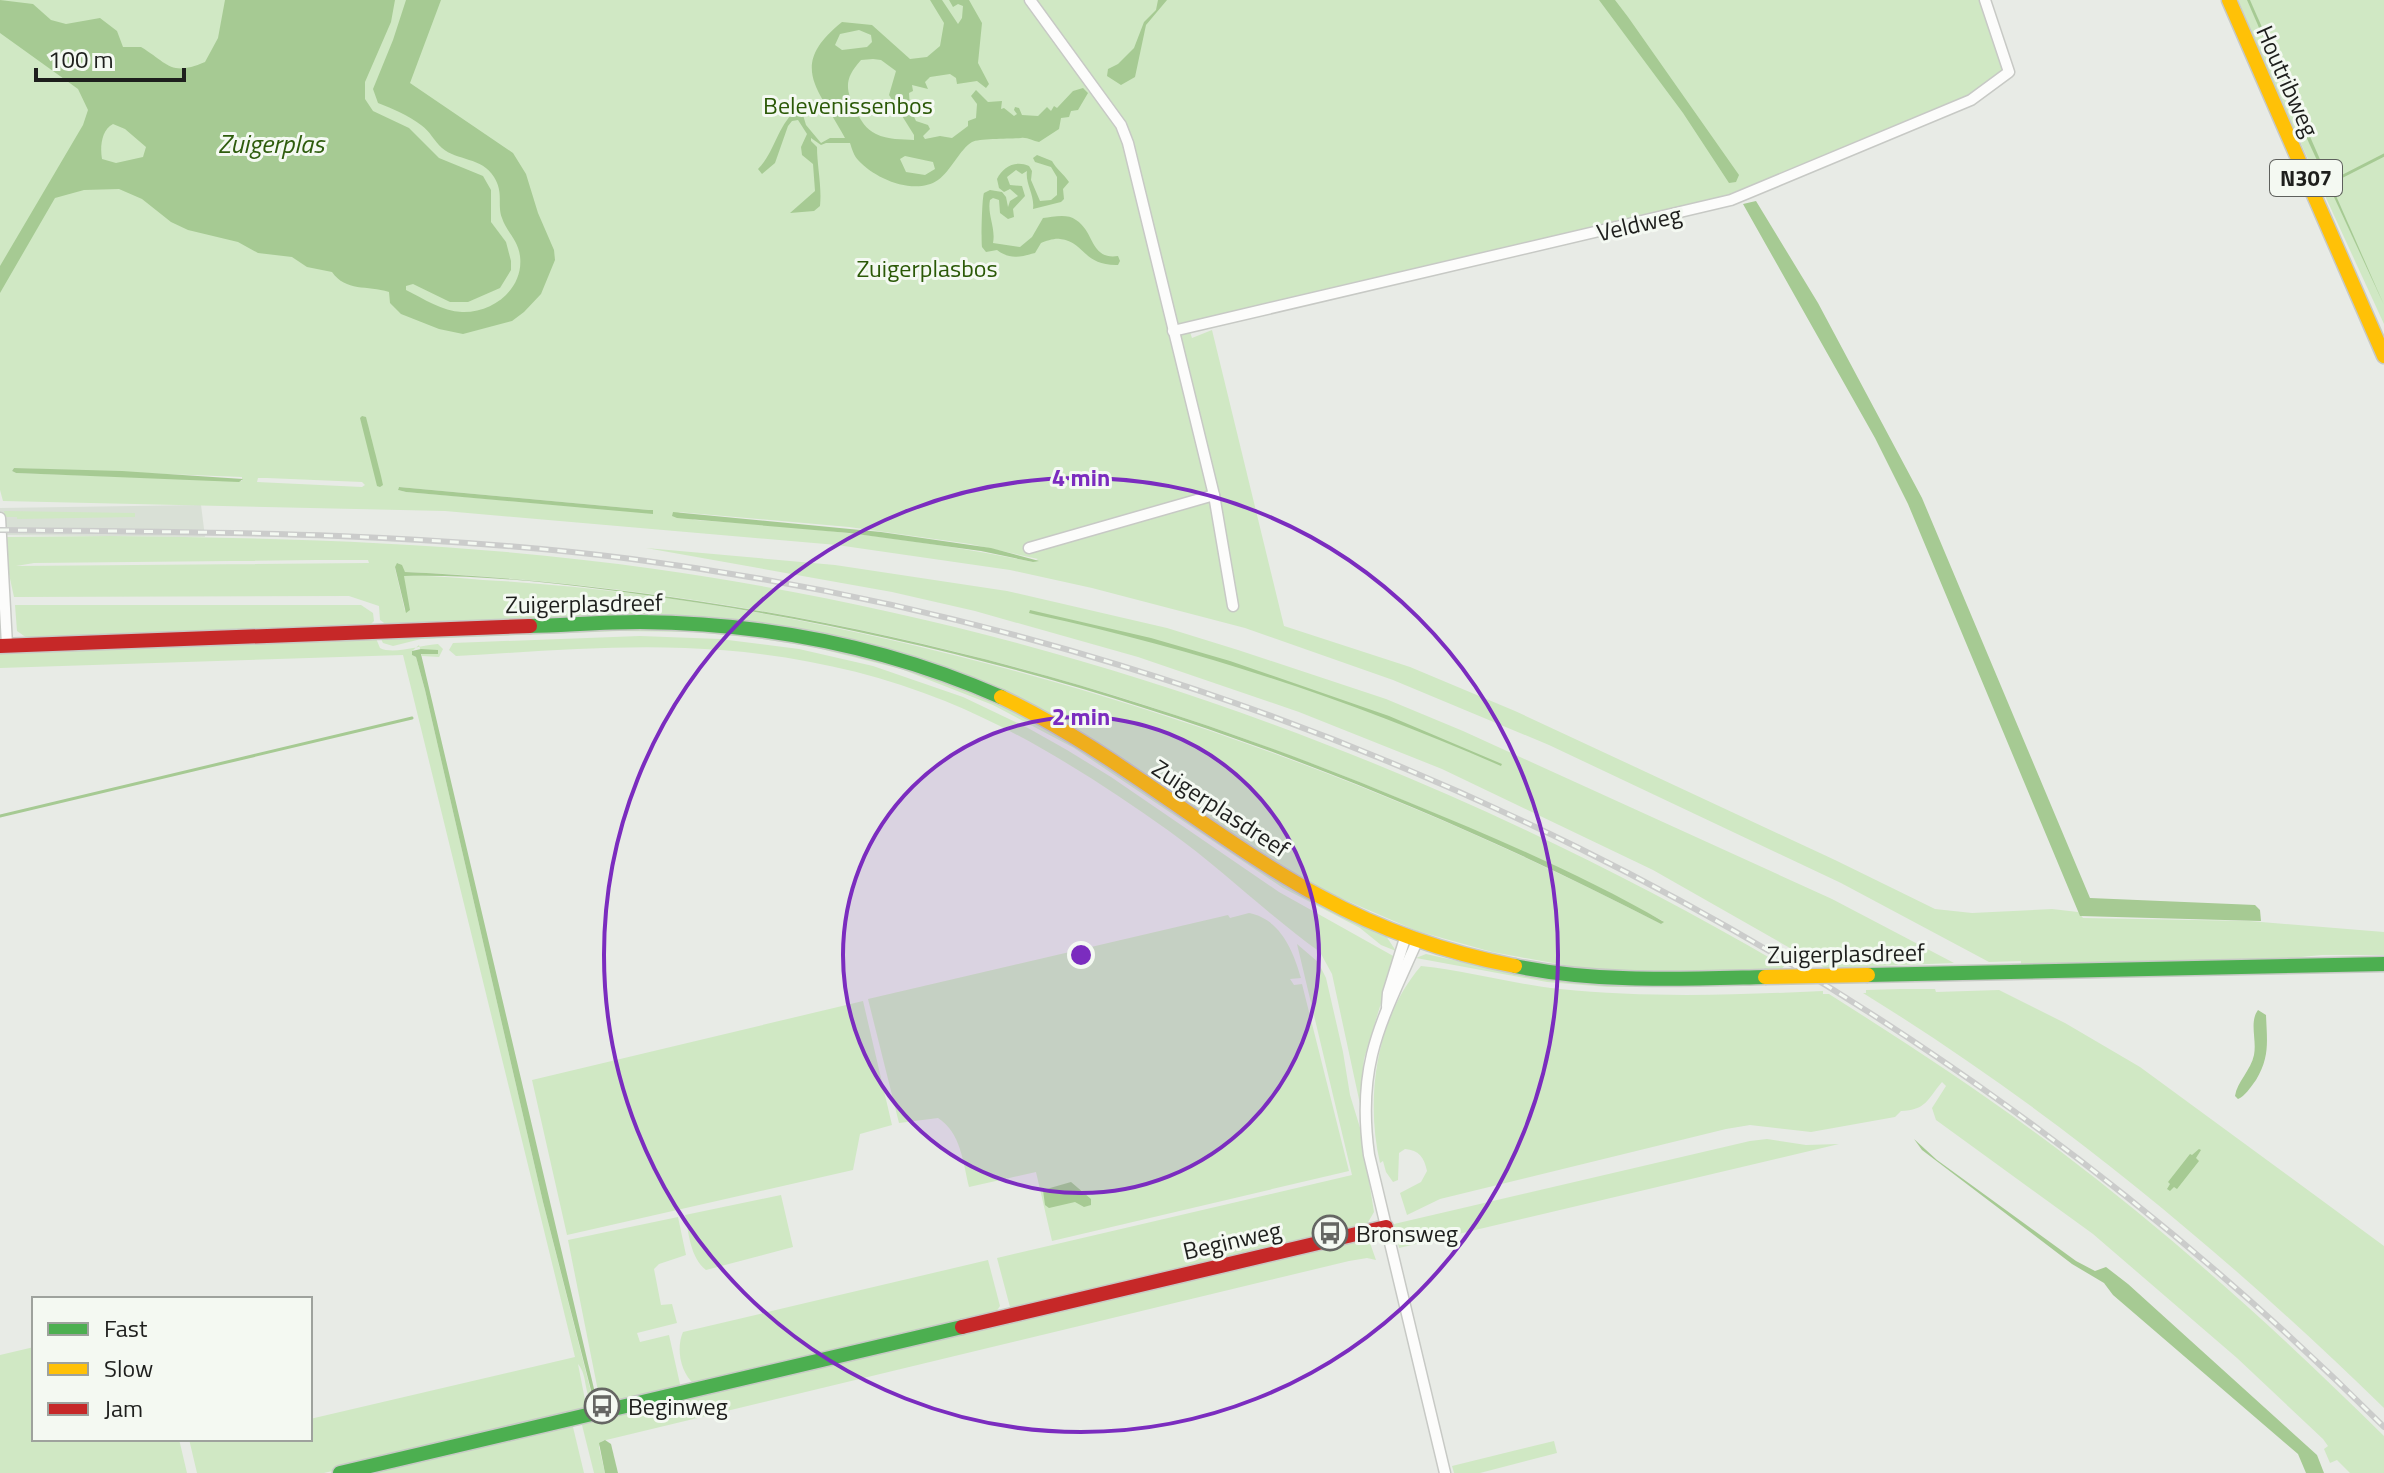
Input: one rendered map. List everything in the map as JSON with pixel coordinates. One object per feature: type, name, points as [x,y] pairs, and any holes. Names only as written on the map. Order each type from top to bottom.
[{"type":"main road","name":"Houtribweg","points":[[2229,0],[2384,356]]},
{"type":"main road","name":"Zuigerplasdreef","points":[[3,646],[638,622],[703,623],[766,629],[839,642],[900,658],[1000,696],[1108,760],[1291,881],[1333,903],[1412,937],[1503,964],[1575,976],[1624,979],[1765,977],[2384,964]]},
{"type":"main road","name":"Beginweg","points":[[340,1473],[1386,1227]]},
{"type":"street","points":[[1030,0],[1121,125],[1128,143],[1214,495],[1233,606]]},
{"type":"street","name":"Veldweg","points":[[1173,331],[1712,206],[1829,161],[1971,100],[2009,72],[1985,0]]},
{"type":"street","points":[[1029,548],[1214,495]]},
{"type":"street","points":[[0,518],[3,646]]},
{"type":"street","points":[[1412,937],[1388,993],[1387,1008],[1367,1069],[1364,1108],[1369,1155],[1445,1473]]},
{"type":"shaded area","points":[[201,505],[205,537],[0,535],[0,508]]},
{"type":"green space","name":"Zuigerplasbos","points":[[0,0],[1983,0],[2006,67],[1992,87],[1735,193],[1189,329],[1192,338],[1212,330],[1284,626],[1410,667],[1515,711],[1935,909],[1972,913],[2052,909],[2078,912],[2083,918],[2249,921],[2384,932],[2384,955],[2322,955],[2260,961],[1989,962],[1841,883],[1549,745],[1393,680],[1245,628],[1010,570],[837,545],[445,511],[3,501],[0,490]],"holes":[[[14,468],[242,477],[242,481],[12,471]],[[258,478],[362,482],[365,485],[257,482]],[[399,487],[653,510],[653,513],[398,490]],[[678,512],[849,527],[970,544],[1038,559],[1033,562],[864,535],[695,520]]]},
{"type":"green space","points":[[2238,0],[2384,0],[2384,324],[2280,98]]},
{"type":"green space","points":[[4,511],[135,513],[135,517],[17,519],[5,517]]},
{"type":"green space","points":[[6,537],[315,540],[519,553],[655,569],[806,594],[953,627],[1097,666],[1239,712],[1378,765],[1515,825],[1651,892],[1784,966],[1782,969],[1748,969],[1748,972],[1656,974],[1575,967],[1492,952],[1417,931],[1308,884],[1092,742],[865,643],[806,631],[687,619],[567,618],[387,625],[380,620],[379,606],[349,596],[14,597],[7,565]],"holes":[[[368,560],[369,563],[16,566],[34,563]],[[398,563],[405,572],[541,581],[675,597],[809,620],[941,648],[1072,683],[1201,724],[1328,770],[1507,845],[1663,921],[1661,924],[1446,822],[1336,777],[1225,736],[998,666],[765,614],[660,597],[554,585],[404,576],[405,611],[395,568]]]},
{"type":"green space","points":[[646,548],[835,565],[1007,591],[1167,628],[1238,650],[1386,699],[1463,731],[1832,899],[1954,963],[1825,968],[1653,870],[1442,769],[1299,712],[1138,657],[975,611],[892,592]]},
{"type":"green space","points":[[15,605],[361,605],[373,613],[374,621],[369,626],[27,638],[17,631]]},
{"type":"green space","points":[[656,628],[797,640],[905,666],[982,695],[1076,745],[1299,892],[1386,936],[1396,951],[1381,945],[1360,928],[1283,888],[1074,748],[993,705],[901,669],[813,647],[695,632],[620,631],[421,639],[393,646],[383,643],[380,637]]},
{"type":"green space","points":[[375,636],[380,648],[386,650],[416,648],[412,655],[416,657],[425,690],[543,1202],[591,1392],[598,1391],[568,1240],[678,1217],[686,1255],[659,1264],[654,1269],[661,1305],[672,1304],[677,1323],[637,1333],[640,1342],[669,1335],[679,1387],[597,1408],[589,1398],[578,1364],[587,1410],[324,1473],[197,1473],[189,1441],[312,1441],[312,1419],[575,1357],[403,655],[0,668],[0,652]]},
{"type":"green space","points":[[640,636],[720,639],[799,649],[873,666],[963,697],[1067,750],[1279,892],[1395,957],[1364,1059],[1360,1104],[1332,974],[1320,952],[1169,831],[1089,777],[1004,728],[914,689],[785,657],[656,647],[456,656],[449,650],[453,643]]},
{"type":"green space","points":[[438,644],[443,649],[439,657],[422,656],[420,647]]},
{"type":"green space","points":[[1249,913],[1260,916],[1277,929],[1294,957],[1301,978],[1290,979],[1294,985],[1302,984],[1349,1171],[1052,1241],[1036,1172],[969,1187],[960,1149],[946,1124],[938,1118],[899,1123],[868,999],[1228,915],[1230,918]]},
{"type":"green space","points":[[1297,944],[1318,962],[1326,978],[1350,1095],[1361,1131],[1374,1212],[1367,1224],[1017,1310],[1010,1307],[997,1258],[1352,1175]]},
{"type":"green space","points":[[1426,954],[1552,979],[1697,983],[1697,987],[1607,987],[1547,982],[1416,958]]},
{"type":"green space","points":[[1421,966],[1542,987],[1592,992],[1692,995],[1823,991],[1823,994],[1829,994],[2032,1130],[2186,1253],[2267,1324],[2384,1436],[2384,1473],[2350,1473],[2337,1460],[2330,1463],[2324,1449],[2328,1446],[2323,1439],[2237,1358],[2093,1234],[1936,1120],[1932,1108],[1946,1086],[1942,1082],[1921,1106],[1901,1111],[1895,1117],[1811,1132],[1750,1125],[1726,1129],[1440,1199],[1407,1215],[1400,1193],[1421,1182],[1427,1171],[1426,1166],[1417,1153],[1405,1149],[1399,1153],[1398,1180],[1393,1182],[1383,1161],[1380,1163],[1374,1112],[1375,1086],[1384,1034],[1406,987]]},
{"type":"green space","points":[[1935,989],[1936,992],[1999,990],[2065,1023],[2140,1067],[2384,1246],[2384,1408],[2262,1294],[2135,1186],[2002,1085],[1863,993],[1866,990]]},
{"type":"green space","points":[[863,1001],[892,1125],[860,1134],[853,1170],[567,1235],[532,1080]]},
{"type":"green space","points":[[1767,1139],[1806,1145],[1839,1144],[1399,1248],[1394,1224]]},
{"type":"green space","points":[[781,1195],[793,1247],[706,1270],[701,1265],[691,1245],[685,1215]]},
{"type":"green space","points":[[1363,1239],[1370,1243],[1376,1260],[1349,1261],[602,1441],[599,1447],[605,1473],[594,1473],[582,1425],[588,1419]]},
{"type":"green space","points":[[988,1260],[1000,1306],[994,1315],[694,1384],[683,1366],[680,1345],[683,1332]]},
{"type":"green space","points":[[32,1347],[32,1441],[179,1441],[187,1473],[0,1473],[0,1355]]},
{"type":"green space","points":[[568,1424],[573,1427],[584,1473],[363,1473]]},
{"type":"green space","points":[[1554,1441],[1557,1453],[1480,1473],[1454,1473],[1452,1466]]},
{"type":"water","name":"Zuigerplas","points":[[0,0],[33,4],[51,20],[66,24],[100,18],[117,31],[123,47],[141,47],[170,66],[184,68],[205,62],[218,38],[225,0],[395,0],[391,22],[365,82],[365,99],[373,111],[409,128],[439,158],[483,176],[491,190],[491,222],[506,242],[511,261],[511,270],[500,288],[468,302],[450,302],[413,284],[406,286],[406,290],[447,309],[474,311],[504,296],[512,288],[520,268],[519,250],[502,218],[497,183],[483,166],[448,152],[416,121],[378,103],[373,89],[406,0],[441,0],[410,83],[513,153],[526,174],[554,250],[555,260],[541,294],[512,321],[463,334],[439,329],[401,314],[390,303],[389,292],[344,283],[332,272],[307,267],[292,257],[258,253],[238,242],[188,230],[171,222],[142,199],[119,189],[84,190],[55,198],[0,293],[0,266],[83,125],[88,110],[78,89],[0,33]],"holes":[[[113,124],[125,129],[146,147],[143,157],[116,163],[102,159],[101,145],[106,130]]]},
{"type":"water","points":[[930,0],[942,0],[958,24],[963,6],[958,4],[953,7],[949,0],[969,0],[982,23],[978,63],[989,84],[986,88],[977,81],[957,84],[956,78],[950,74],[930,77],[925,82],[928,89],[912,85],[910,108],[916,121],[928,125],[930,129],[923,136],[925,139],[940,136],[952,138],[968,126],[968,121],[976,118],[977,104],[971,96],[976,90],[988,102],[1002,101],[1001,109],[1014,116],[1017,114],[1015,107],[1022,115],[1038,116],[1047,107],[1051,111],[1054,106],[1057,108],[1073,91],[1083,88],[1088,93],[1078,110],[1071,111],[1069,117],[1061,118],[1059,129],[1039,142],[1023,138],[972,142],[938,180],[929,185],[907,186],[885,179],[865,167],[850,143],[821,145],[811,138],[817,147],[820,206],[814,211],[790,213],[815,191],[813,164],[802,155],[801,147],[807,134],[798,120],[788,126],[775,163],[762,174],[758,169],[794,112],[803,115],[806,125],[821,143],[830,138],[845,138],[813,78],[812,65],[825,38],[842,22],[872,25],[910,59],[927,57],[940,46],[944,23]],"holes":[[[859,30],[871,35],[872,42],[867,47],[842,50],[835,45],[840,34]],[[861,60],[881,60],[896,71],[889,95],[914,135],[914,140],[881,136],[869,130],[862,121],[848,84]],[[905,156],[933,162],[935,169],[925,175],[906,172],[900,159]]]},
{"type":"water","points":[[1158,0],[1167,0],[1146,25],[1135,77],[1121,85],[1107,76],[1108,69],[1134,48],[1144,22],[1156,10]]},
{"type":"water","points":[[1599,0],[1615,0],[1628,17],[1739,175],[1736,182],[1729,183],[1683,113]]},
{"type":"water","points":[[2247,0],[2250,0],[2384,305],[2309,143]]},
{"type":"water","points":[[1037,155],[1052,161],[1069,182],[1063,189],[1064,199],[1033,209],[1027,171],[1022,174],[1016,170],[1007,177],[1010,185],[1022,186],[1025,196],[1013,209],[1014,217],[1008,219],[1000,213],[999,200],[990,200],[993,243],[1020,247],[1032,237],[1043,218],[1068,217],[1082,225],[1102,254],[1118,256],[1118,265],[1098,262],[1074,244],[1060,239],[1041,243],[1035,253],[1020,256],[1006,255],[997,250],[986,252],[982,247],[984,193],[990,190],[1002,192],[1008,207],[1010,201],[1018,196],[1010,189],[1004,192],[999,188],[997,179],[1006,168],[1014,164],[1029,166],[1040,201],[1051,200],[1057,195],[1057,177],[1051,167],[1035,162],[1033,158]]},
{"type":"water","points":[[1756,201],[1818,303],[1922,498],[2090,898],[2255,905],[2260,910],[2261,921],[2080,916],[1908,504],[1875,438],[1743,204]]},
{"type":"water","points":[[362,416],[366,417],[381,476],[383,485],[380,487],[377,486]]},
{"type":"water","points":[[14,468],[243,479],[239,482],[16,473],[12,471]]},
{"type":"water","points":[[399,487],[653,510],[653,514],[406,492],[398,490]]},
{"type":"water","points":[[673,512],[881,532],[991,548],[1039,561],[849,533],[677,518],[672,516]]},
{"type":"water","points":[[397,563],[402,565],[405,572],[477,577],[404,576],[410,610],[406,613],[395,567]]},
{"type":"water","points":[[480,577],[535,581],[664,596],[792,617],[920,643],[1045,675],[1169,713],[1292,756],[1413,804],[1572,874],[1664,922],[1661,924],[1431,815],[1313,767],[1194,724],[1072,686],[950,653],[825,625],[700,603]]},
{"type":"water","points":[[1030,610],[1151,638],[1230,661],[1389,716],[1502,764],[1273,679],[1156,644],[1029,613]]},
{"type":"water","points":[[438,650],[438,654],[421,654],[595,1393],[592,1394],[543,1202],[425,690],[416,657],[412,655],[412,651]]},
{"type":"water","points":[[2258,1010],[2266,1015],[2266,1056],[2256,1080],[2238,1099],[2236,1091],[2254,1055],[2254,1020]]},
{"type":"water","points":[[1914,1139],[1937,1160],[2076,1261],[2095,1271],[2106,1267],[2128,1284],[2317,1455],[2324,1473],[2306,1473],[2298,1454],[2113,1295],[2104,1283],[2072,1264],[1922,1150]]},
{"type":"water","points":[[2199,1149],[2196,1158],[2199,1161],[2177,1189],[2167,1189],[2168,1182],[2190,1154]]},
{"type":"water","points":[[1071,1182],[1091,1199],[1091,1205],[1084,1207],[1075,1202],[1049,1208],[1045,1205],[1043,1190]]},
{"type":"water","points":[[605,1440],[611,1444],[618,1473],[605,1473],[599,1443]]},
{"type":"waterway","points":[[2343,176],[2384,155]]},
{"type":"waterway","points":[[0,816],[412,718]]},
{"type":"railway","points":[[0,530],[395,538],[632,559],[878,602],[1119,665],[1353,747],[1579,848],[1797,967],[2004,1104],[2200,1257],[2384,1427]]},
{"type":"traffic: fast","points":[[530,626],[686,623],[779,633],[914,664],[1001,697]]},
{"type":"traffic: fast","points":[[1868,975],[2384,964]]},
{"type":"traffic: fast","points":[[1515,966],[1608,977],[1765,977]]},
{"type":"traffic: fast","points":[[340,1473],[962,1327]]},
{"type":"traffic: slow","points":[[2229,0],[2384,356]]},
{"type":"traffic: slow","points":[[1001,697],[1083,743],[1240,848],[1321,897],[1415,939],[1515,966]]},
{"type":"traffic: slow","points":[[1765,977],[1868,975]]},
{"type":"traffic: jam","points":[[0,646],[530,626]]},
{"type":"traffic: jam","points":[[962,1327],[1386,1227]]},
{"type":"place","name":"Bronsweg","points":[[1330,1233]]},
{"type":"place","name":"Beginweg","points":[[602,1406]]},
{"type":"park label","name":"Belevenissenbos","points":[[848,105]]}]
